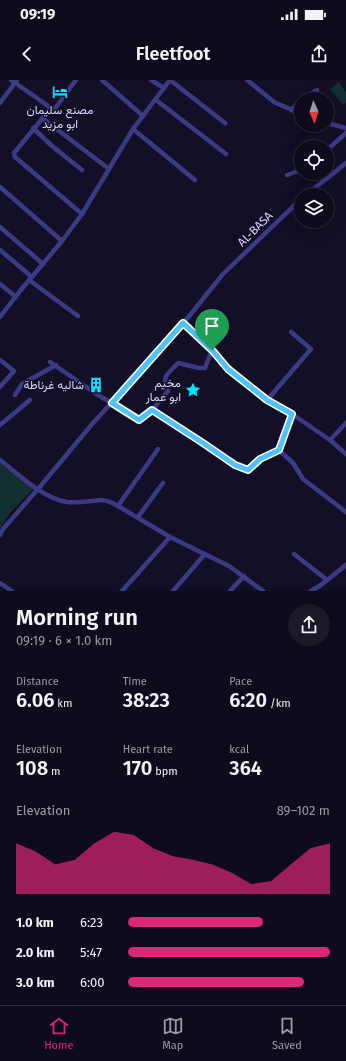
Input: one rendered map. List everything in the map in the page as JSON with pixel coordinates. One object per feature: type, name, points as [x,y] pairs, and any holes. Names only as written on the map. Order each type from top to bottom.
[{"type":"street","points":[[0,103],[14,81],[54,110],[76,80]]},
{"type":"street","points":[[102,80],[143,116]]},
{"type":"street","points":[[151,80],[164,88]]},
{"type":"street","points":[[0,317],[82,214],[133,129],[170,80],[225,123]]},
{"type":"street","points":[[247,80],[274,102],[294,111]]},
{"type":"street","points":[[156,100],[226,154]]},
{"type":"street","points":[[291,110],[294,107]]},
{"type":"street","points":[[50,108],[14,153],[15,157],[82,214]]},
{"type":"street","points":[[42,118],[109,169]]},
{"type":"street","points":[[334,125],[346,128]]},
{"type":"street","points":[[33,128],[52,146],[82,170]]},
{"type":"street","points":[[133,129],[195,180]]},
{"type":"street","points":[[334,144],[346,133]]},
{"type":"street","points":[[315,188],[346,163]]},
{"type":"street","points":[[288,175],[294,173]]},
{"type":"street","points":[[0,187],[62,241]]},
{"type":"street","name":"AL-BASA","points":[[0,535],[14,515],[183,323],[224,274],[294,206]]},
{"type":"street","points":[[0,227],[43,264]]},
{"type":"street","points":[[0,250],[30,279],[78,316]]},
{"type":"street","points":[[0,284],[16,297]]},
{"type":"street","points":[[183,323],[212,350],[228,369],[267,400],[292,414],[330,440],[346,454]]},
{"type":"street","points":[[267,400],[311,349],[291,332]]},
{"type":"street","points":[[50,362],[95,393],[139,420],[152,410],[168,391],[164,384],[165,376],[178,363],[205,368],[212,350]]},
{"type":"street","points":[[0,360],[14,371],[0,387]]},
{"type":"street","points":[[14,395],[22,384],[56,365]]},
{"type":"street","points":[[0,425],[30,400]]},
{"type":"street","points":[[152,410],[235,465],[248,470],[260,459],[279,450],[292,414]]},
{"type":"street","points":[[330,440],[346,423]]},
{"type":"street","points":[[118,506],[158,449]]},
{"type":"street","points":[[279,450],[293,463],[302,479],[346,512]]},
{"type":"street","points":[[0,460],[52,498],[66,502],[84,503],[101,500],[118,506],[170,537],[229,566],[263,591]]},
{"type":"street","points":[[138,517],[163,483]]},
{"type":"street","points":[[122,591],[170,537]]},
{"type":"street","points":[[173,591],[205,554]]},
{"type":"street","points":[[294,554],[327,580]]},
{"type":"street","points":[[311,591],[346,565]]},
{"type":"street","points":[[230,591],[244,576]]},
{"type":"street","points":[[0,583],[12,591]]},
{"type":"green space","points":[[339,82],[346,92],[346,103],[343,105],[334,92],[330,89]]},
{"type":"green space","points":[[0,463],[33,489],[10,513],[0,528]]},
{"type":"place","name":"مصنع سليمان ابو مزيد","points":[[60,92]]},
{"type":"place","name":"شاليه غرناطة","points":[[96,385]]},
{"type":"place","name":"مخيم ابو عمار","points":[[193,390]]},
{"type":"route","points":[[183,323],[212,350],[228,369],[267,400],[292,414],[279,450],[260,459],[248,470],[235,465],[152,410],[139,420],[112,403],[174,335],[183,323]]}]
